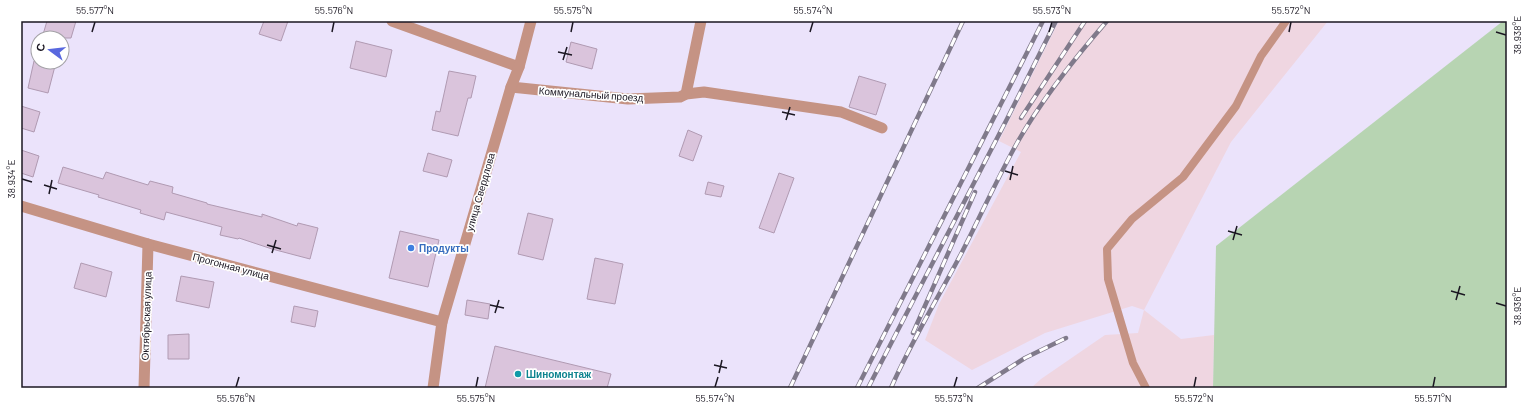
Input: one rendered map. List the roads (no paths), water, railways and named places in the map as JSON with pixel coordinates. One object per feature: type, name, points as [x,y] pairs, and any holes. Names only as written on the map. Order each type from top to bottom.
[{"type":"street","points":[[392,21],[519,66]]},
{"type":"street","name":"улица Свердлова","points":[[433,388],[442,322],[511,87],[519,66],[531,21]]},
{"type":"street","points":[[686,94],[701,21]]},
{"type":"street","name":"Коммунальный проезд","points":[[511,87],[628,99],[680,97],[686,94],[704,92],[841,112],[882,128]]},
{"type":"street","name":"Прогонная улица","points":[[21,206],[148,244],[442,322]]},
{"type":"street","name":"Октябрьская улица","points":[[144,388],[148,244]]},
{"type":"lane","points":[[1146,388],[1133,363],[1108,279],[1107,249],[1132,219],[1183,177],[1236,106],[1261,56],[1286,21]]},
{"type":"railway","points":[[790,388],[963,21]]},
{"type":"railway","points":[[857,388],[1043,21]]},
{"type":"railway","points":[[868,388],[1056,21]]},
{"type":"railway","points":[[1021,118],[1085,21]]},
{"type":"railway","points":[[891,388],[907,354],[961,254],[1002,170],[1017,143],[1059,80],[1107,21]]},
{"type":"railway","points":[[913,333],[975,192]]},
{"type":"railway","points":[[978,388],[1025,358],[1066,338]]},
{"type":"place","name":"Продукты","points":[[411,248]]},
{"type":"place","name":"Шиномонтаж","points":[[518,374]]}]
